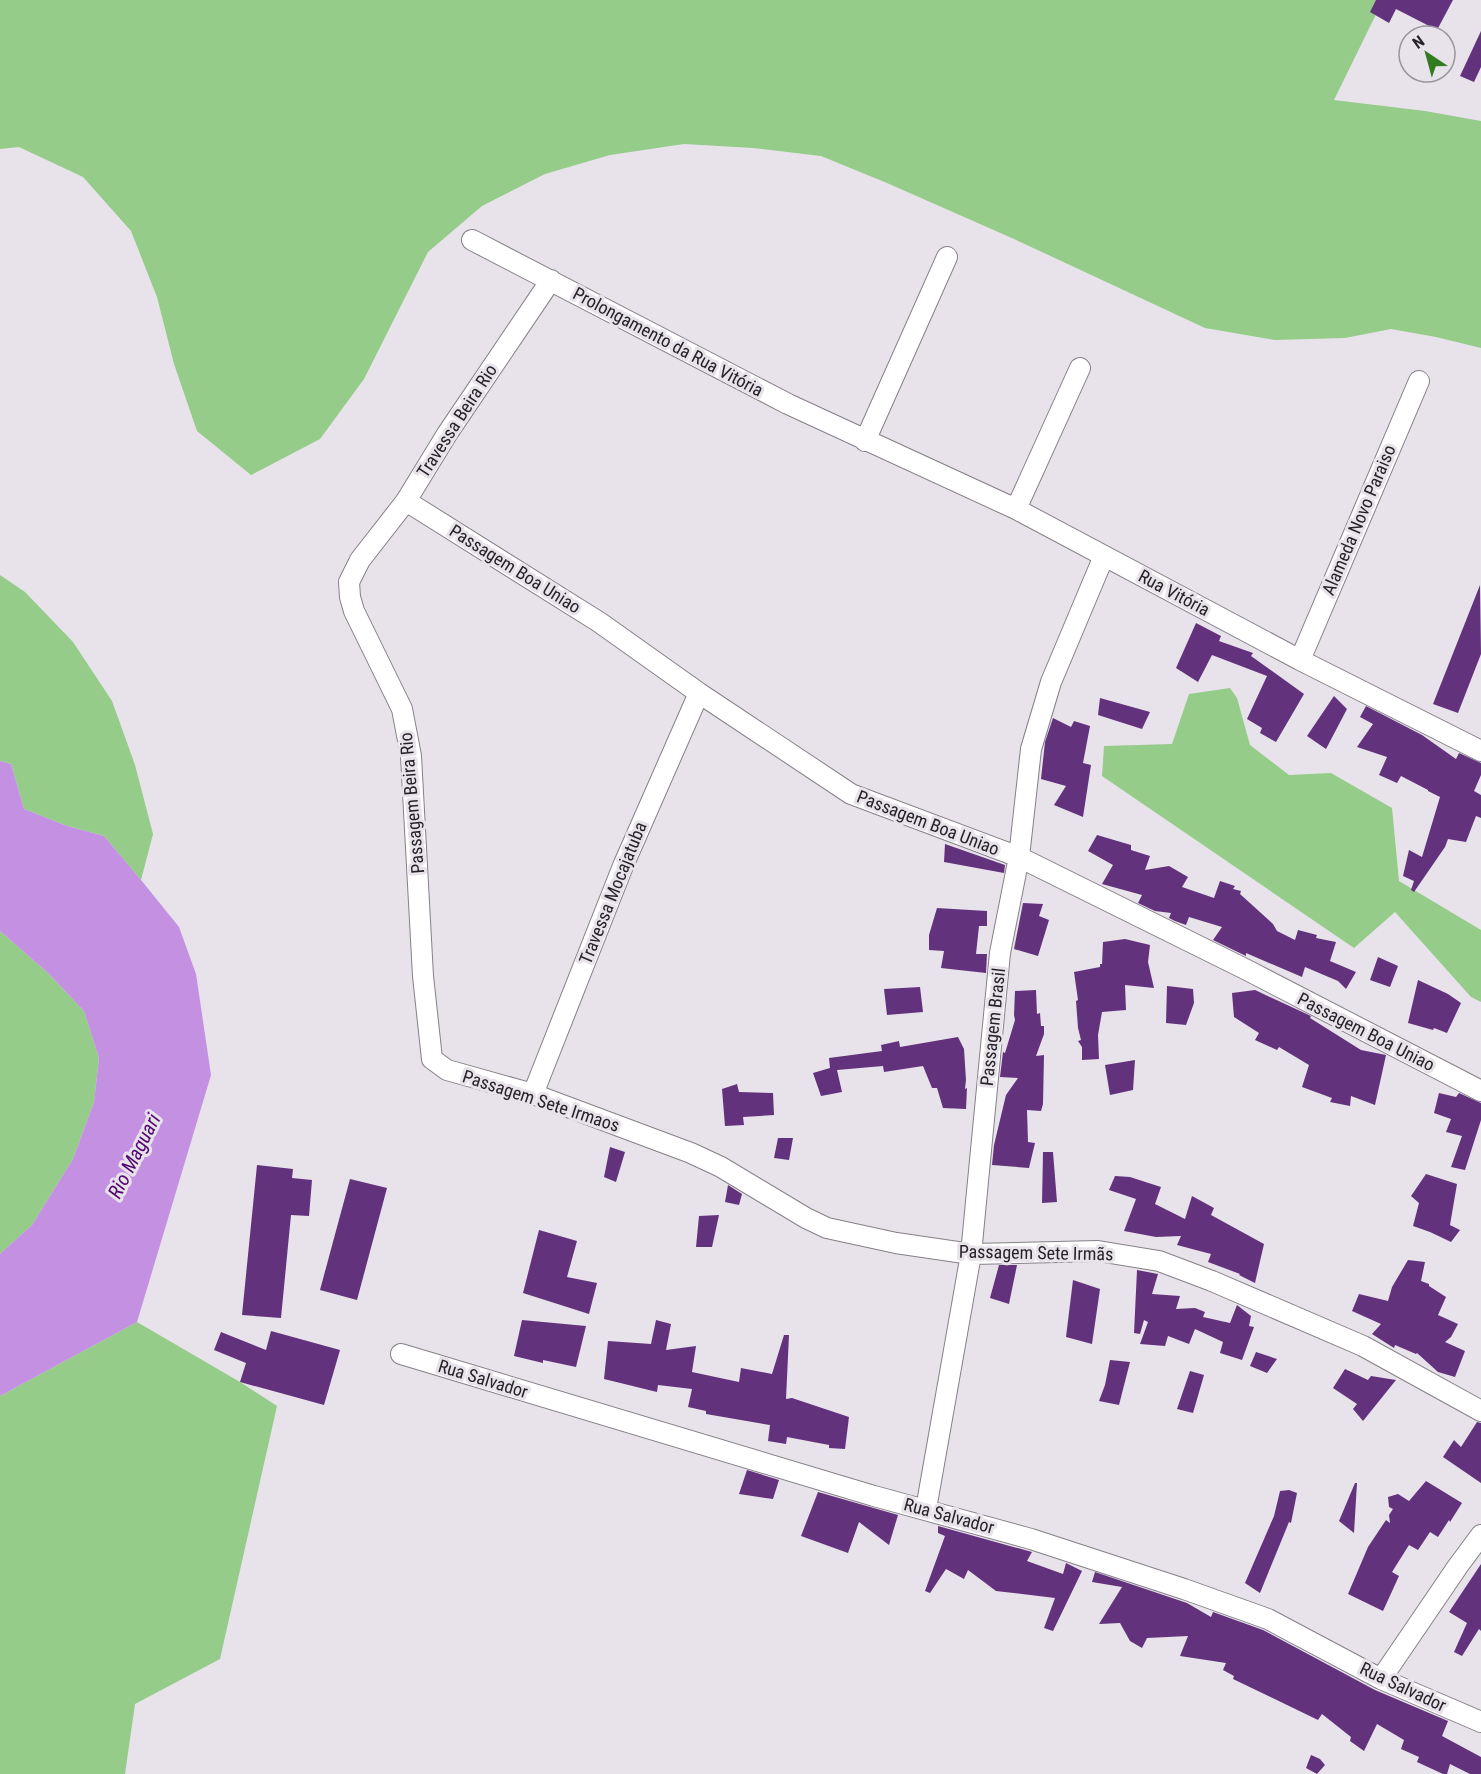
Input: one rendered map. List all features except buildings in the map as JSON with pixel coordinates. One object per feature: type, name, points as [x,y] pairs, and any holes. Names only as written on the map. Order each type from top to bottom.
[{"type":"street","name":"Prolongamento da Rua Vitória","points":[[472,240],[788,404],[865,441]]},
{"type":"street","points":[[865,441],[947,257]]},
{"type":"street","name":"Travessa Beira Rio","points":[[360,560],[406,501],[447,434],[551,280]]},
{"type":"street","points":[[1016,509],[1080,368]]},
{"type":"street","name":"Alameda Novo Paraiso","points":[[1300,660],[1419,381]]},
{"type":"street","name":"Rua Vitória","points":[[865,441],[1016,509],[1300,660],[1481,751]]},
{"type":"street","name":"Passagem Boa Uniao","points":[[406,501],[599,622],[699,693],[851,794],[1019,857],[1481,1091]]},
{"type":"street","name":"Passagem Brasil","points":[[926,1509],[971,1254],[1000,953],[1019,857],[1031,749],[1051,682],[1104,556]]},
{"type":"street","name":"Passagem Beira Rio","points":[[360,560],[350,582],[350,597],[354,611],[402,709],[411,756],[423,976],[432,1059]]},
{"type":"street","name":"Travessa Mocajatuba","points":[[533,1094],[623,866],[699,693]]},
{"type":"street","name":"Passagem Sete Irmaos","points":[[432,1059],[447,1070],[533,1094],[653,1139]]},
{"type":"street","name":"Passagem Sete Irmãs","points":[[653,1139],[721,1167],[806,1218],[827,1228],[896,1243],[971,1254],[1098,1251],[1159,1261],[1212,1281],[1363,1346],[1481,1411]]},
{"type":"street","name":"Rua Salvador","points":[[401,1354],[874,1496],[1042,1542],[1268,1619],[1381,1679],[1481,1722]]},
{"type":"street","points":[[1381,1679],[1481,1535]]},
{"type":"green space","points":[[0,0],[1383,0],[1334,100],[1425,111],[1481,121],[1481,348],[1391,329],[1345,338],[1275,340],[1205,328],[1014,239],[821,156],[753,148],[684,144],[610,155],[545,174],[482,206],[428,252],[364,379],[320,439],[251,475],[197,431],[174,364],[157,297],[131,231],[83,177],[19,147],[0,149]]},
{"type":"green space","points":[[0,575],[25,592],[73,642],[112,701],[135,765],[153,834],[141,880],[104,836],[67,826],[24,809],[11,764],[0,761]]},
{"type":"green space","points":[[1230,688],[1237,698],[1250,745],[1289,775],[1331,773],[1392,808],[1399,881],[1481,930],[1481,1002],[1471,997],[1395,912],[1354,948],[1102,776],[1104,746],[1172,744],[1189,694]]},
{"type":"green space","points":[[0,931],[48,973],[84,1011],[99,1058],[94,1102],[73,1159],[32,1225],[0,1254]]},
{"type":"green space","points":[[137,1322],[277,1406],[220,1659],[135,1704],[125,1774],[0,1774],[0,1396]]},
{"type":"water","name":"Rio Maguari","points":[[0,761],[11,764],[24,809],[67,826],[104,836],[179,927],[196,974],[211,1075],[137,1322],[0,1396],[0,1254],[32,1225],[73,1159],[94,1102],[99,1058],[84,1011],[48,973],[0,931]]}]
